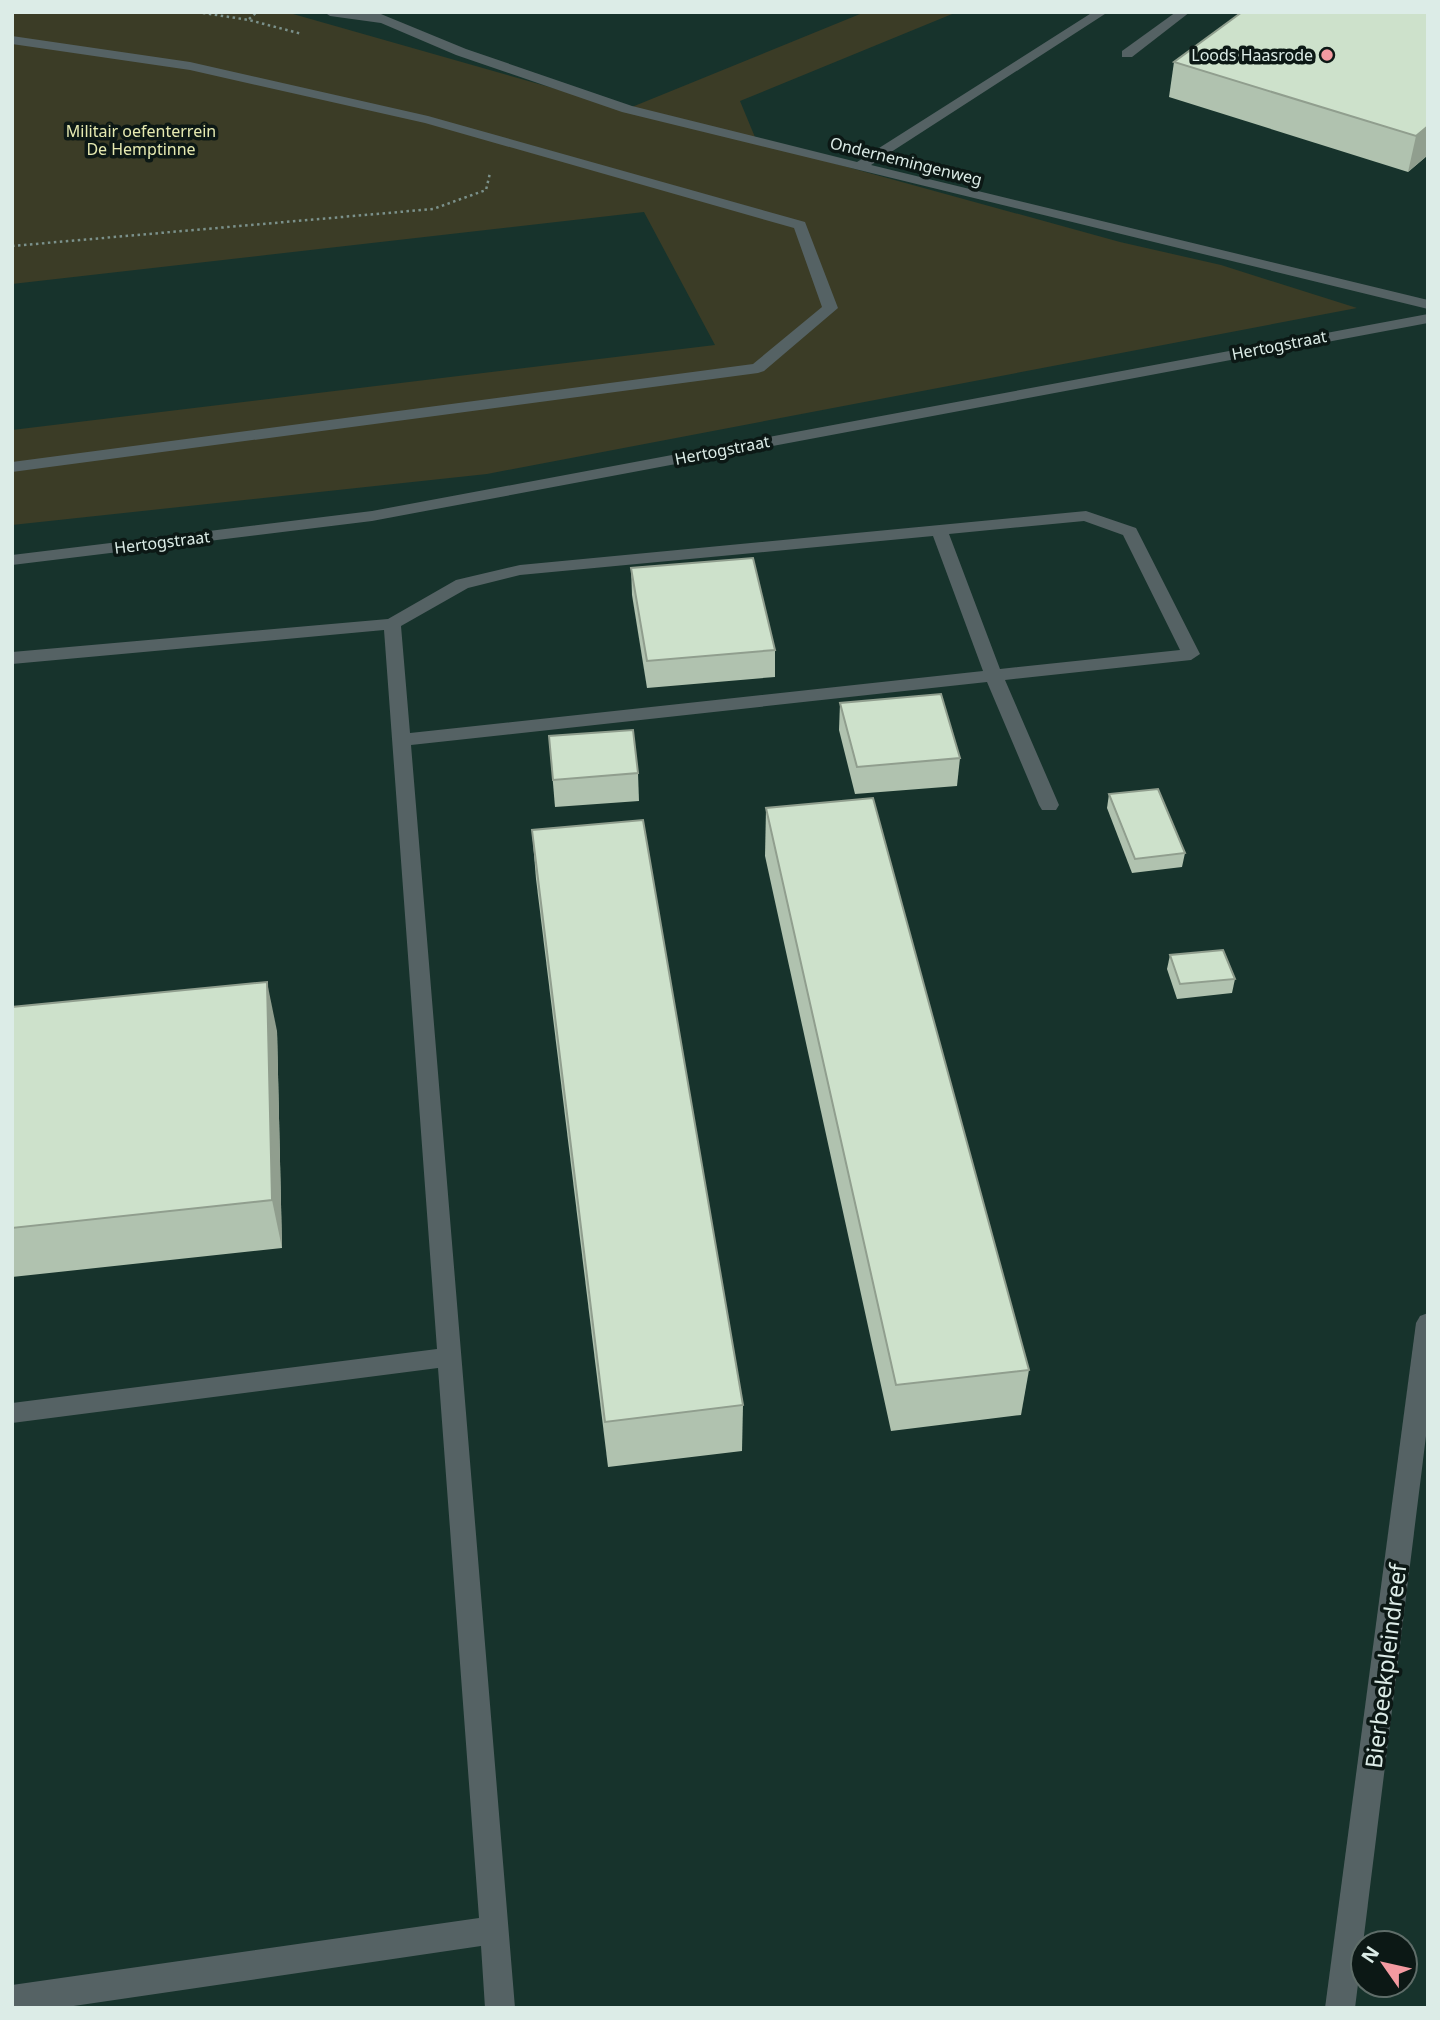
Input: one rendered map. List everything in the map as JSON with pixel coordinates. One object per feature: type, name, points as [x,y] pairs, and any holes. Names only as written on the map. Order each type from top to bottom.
[{"type":"street","name":"Ondernemingenweg","points":[[330,12],[384,21]]},
{"type":"street","name":"Ondernemingenweg","points":[[365,12],[461,52],[627,109],[1428,305]]},
{"type":"street","points":[[858,167],[1102,12]]},
{"type":"street","points":[[1127,54],[1184,12]]},
{"type":"street","points":[[12,40],[190,65],[428,120],[800,225],[831,309],[758,368],[12,467]]},
{"type":"street","name":"Hertogstraat","points":[[12,560],[372,516],[1428,318]]},
{"type":"street","points":[[12,658],[392,624],[462,584],[520,570],[1086,516],[1130,532],[1191,654],[401,740]]},
{"type":"street","points":[[939,530],[994,676],[1049,805]]},
{"type":"street","points":[[392,624],[500,2008]]},
{"type":"street","name":"Bierbeekpleindreef","points":[[1340,2008],[1428,1323]]},
{"type":"street","points":[[12,1413],[449,1357]]},
{"type":"street","points":[[12,2000],[494,1930]]},
{"type":"path","points":[[197,12],[249,20],[257,12]]},
{"type":"path","points":[[12,246],[433,209],[486,190],[492,165]]},
{"type":"green space","name":"Militair oefenterrein De Hemptinne","points":[[12,12],[286,12],[627,109],[865,12],[957,12],[740,101],[757,142],[1120,242],[1221,265],[1357,308],[487,474],[12,525],[12,430],[715,345],[644,212],[12,284]]},
{"type":"building","name":"Loods Haasrode","points":[[1242,12],[1428,12],[1428,126],[1416,136],[1174,62]]},
{"type":"building","points":[[753,558],[775,650],[647,661],[631,568]]},
{"type":"building","points":[[941,694],[960,758],[857,767],[840,703]]},
{"type":"building","points":[[633,730],[638,773],[553,780],[549,736]]},
{"type":"building","points":[[1158,789],[1185,853],[1135,859],[1109,794]]},
{"type":"building","points":[[873,798],[1029,1370],[896,1385],[766,808]]},
{"type":"building","points":[[643,820],[743,1405],[605,1422],[532,830]]},
{"type":"building","points":[[1223,950],[1235,979],[1180,984],[1170,955]]},
{"type":"building","points":[[267,982],[272,1200],[12,1228],[12,1007]]},
{"type":"place","name":"Loods Haasrode","points":[[1327,55]]}]
